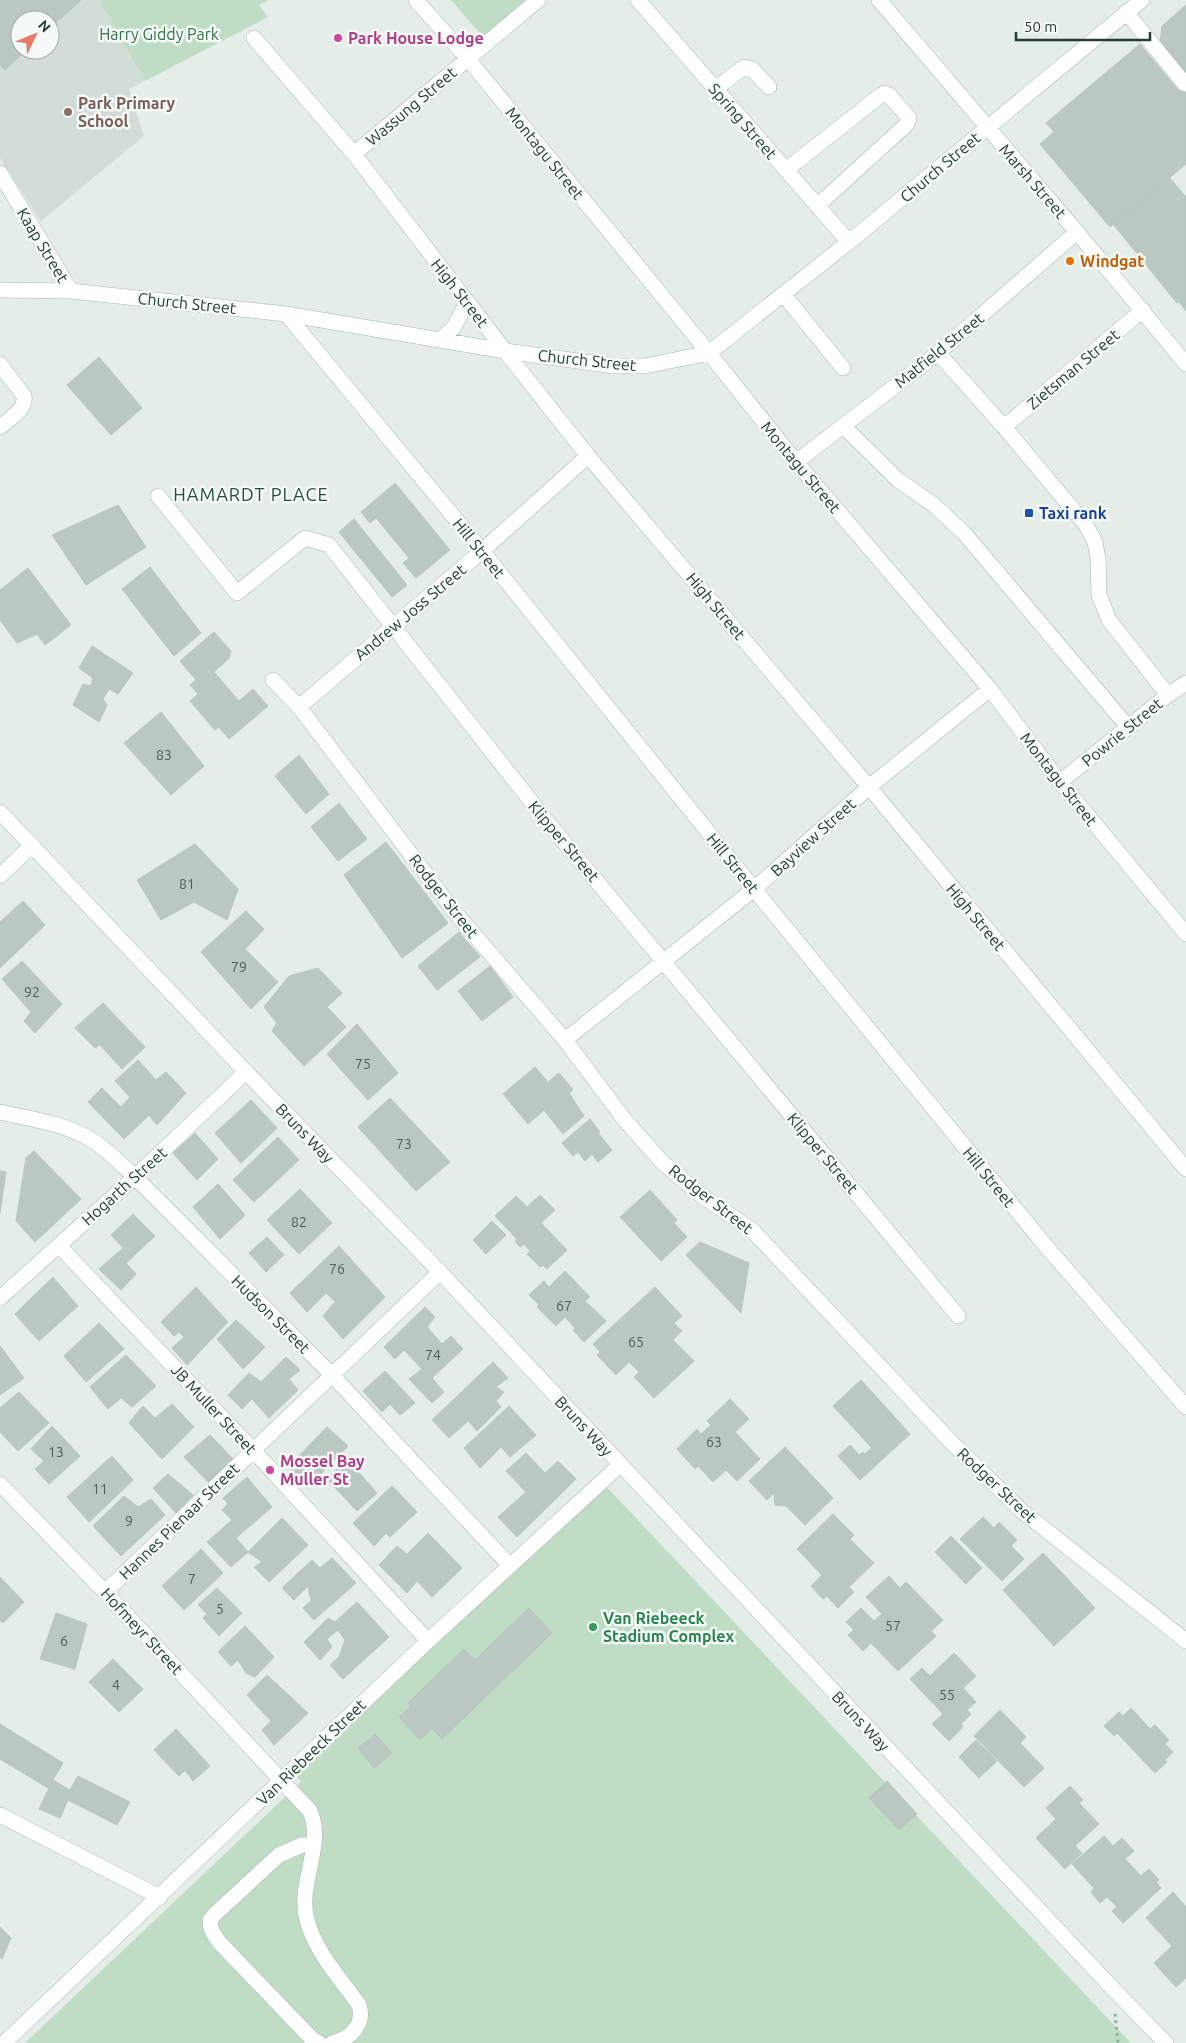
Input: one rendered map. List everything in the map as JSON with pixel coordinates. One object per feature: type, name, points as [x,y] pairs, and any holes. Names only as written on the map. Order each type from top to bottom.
[{"type":"street","name":"Montagu Street","points":[[416,0],[468,60],[709,353],[796,462],[990,689],[1060,782],[1186,934]]},
{"type":"street","name":"Wassung Street","points":[[354,154],[538,0]]},
{"type":"street","name":"Spring Street","points":[[638,0],[849,242]]},
{"type":"street","name":"Marsh Street","points":[[879,0],[1186,362]]},
{"type":"street","name":"Church Street","points":[[0,290],[71,291],[286,314],[505,351],[614,366],[645,366],[709,353],[849,242],[1142,0]]},
{"type":"street","points":[[1126,12],[1185,84]]},
{"type":"street","name":"High Street","points":[[254,38],[354,154],[588,456],[869,787],[1186,1169]]},
{"type":"street","points":[[715,89],[744,67],[752,69],[769,87]]},
{"type":"street","points":[[786,170],[881,95],[885,93],[889,95],[908,118],[907,124],[817,206]]},
{"type":"street","name":"Kaap Street","points":[[0,173],[71,291]]},
{"type":"street","name":"Matfield Street","points":[[796,462],[938,353],[1077,232]]},
{"type":"street","points":[[783,294],[842,368]]},
{"type":"street","points":[[440,340],[454,327],[467,302]]},
{"type":"street","name":"Zietsman Street","points":[[1004,427],[1143,310]]},
{"type":"street","name":"Hill Street","points":[[286,314],[482,551],[754,889],[1045,1245],[1186,1407]]},
{"type":"street","points":[[938,353],[1004,427],[1086,525],[1095,542],[1098,559],[1099,595],[1109,620],[1168,695]]},
{"type":"street","points":[[0,364],[26,401],[23,407],[0,427]]},
{"type":"street","points":[[843,426],[898,480],[934,505],[964,533],[1128,727]]},
{"type":"street","name":"Andrew Joss Street","points":[[298,707],[482,551],[588,456]]},
{"type":"street","name":"Klipper Street","points":[[158,496],[238,593],[306,538],[329,545],[545,819],[958,1316]]},
{"type":"street","name":"Rodger Street","points":[[273,680],[298,707],[458,915],[565,1040],[624,1119],[662,1160],[702,1196],[753,1231],[952,1443],[1022,1512],[1186,1641]]},
{"type":"street","name":"Powrie Street","points":[[1060,782],[1168,695],[1186,683]]},
{"type":"street","name":"Bayview Street","points":[[565,1040],[754,889],[869,787],[990,689]]},
{"type":"street","name":"Bruns Way","points":[[0,812],[246,1072],[440,1272],[1102,1978],[1166,2043]]},
{"type":"street","points":[[0,876],[32,845]]},
{"type":"street","name":"Hogarth Street","points":[[0,1298],[136,1177],[246,1072]]},
{"type":"street","name":"Hudson Street","points":[[0,1112],[62,1128],[88,1138],[102,1147],[136,1177],[332,1375],[510,1566]]},
{"type":"street","name":"JB Muller Street","points":[[59,1246],[253,1450],[428,1641]]},
{"type":"street","name":"Hannes Pienaar Street","points":[[105,1592],[440,1272]]},
{"type":"street","name":"Van Riebeeck Street","points":[[4,2043],[428,1641],[621,1464]]},
{"type":"street","name":"Hofmeyr Street","points":[[0,1484],[105,1592],[310,1811],[315,1829],[306,1892],[307,1919],[320,1952],[359,2005],[362,2013],[358,2027],[350,2034],[332,2043]]},
{"type":"street","points":[[0,1814],[160,1897]]},
{"type":"street","points":[[314,1844],[302,1845],[279,1855],[215,1914],[210,1920],[210,1925],[211,1931],[220,1943],[312,2039],[319,2043]]},
{"type":"shaded area","name":"Park Primary School","points":[[0,0],[99,0],[145,81],[129,89],[144,136],[41,221],[0,158]]},
{"type":"green space","name":"Harry Giddy Park","points":[[99,0],[269,0],[259,5],[268,17],[145,81]]},
{"type":"green space","points":[[451,0],[531,0],[486,40]]},
{"type":"green space","name":"Van Riebeeck Stadium Complex","points":[[602,1482],[1131,2043],[25,2043],[301,1782],[294,1772]]},
{"type":"building","points":[[0,0],[81,0],[60,19],[60,10],[10,10],[10,60],[16,60],[5,70],[0,65]]},
{"type":"building","points":[[1186,5],[1186,73],[1160,43],[1162,26]]},
{"type":"building","points":[[1140,44],[1179,91],[1186,86],[1186,164],[1110,227],[1040,144],[1054,132],[1046,123]]},
{"type":"building","points":[[1170,178],[1186,195],[1186,296],[1177,303],[1113,224]]},
{"type":"building","points":[[1186,296],[1186,311],[1179,302]]},
{"type":"building","points":[[99,357],[142,408],[111,435],[67,385]]},
{"type":"building","points":[[395,483],[450,550],[416,578],[403,563],[409,558],[376,518],[370,523],[361,512]]},
{"type":"building","points":[[118,505],[146,547],[86,585],[52,535]]},
{"type":"building","points":[[354,519],[407,585],[392,597],[339,532]]},
{"type":"building","points":[[150,567],[201,633],[174,656],[122,589]]},
{"type":"building","points":[[28,568],[71,625],[45,645],[37,634],[17,643],[0,620],[0,590]]},
{"type":"building","points":[[214,632],[231,651],[229,658],[214,672],[239,701],[253,689],[268,706],[229,739],[219,727],[215,730],[190,701],[198,694],[190,685],[196,680],[180,661]]},
{"type":"building","points":[[92,646],[133,673],[118,694],[109,689],[103,699],[107,705],[99,722],[73,705],[83,684],[91,686],[93,678],[79,668]]},
{"type":"building","points":[[161,712],[204,766],[171,795],[124,743]]},
{"type":"building","points":[[299,755],[329,794],[306,814],[275,776]]},
{"type":"building","points":[[339,803],[367,839],[338,861],[311,827]]},
{"type":"building","points":[[386,842],[448,923],[402,958],[344,875]]},
{"type":"building","points":[[195,844],[238,889],[227,920],[194,902],[161,920],[137,880]]},
{"type":"building","points":[[23,901],[45,925],[0,968],[0,922]]},
{"type":"building","points":[[246,911],[264,929],[245,949],[278,982],[251,1009],[201,952]]},
{"type":"building","points":[[459,932],[480,957],[437,990],[418,966]]},
{"type":"building","points":[[22,961],[62,1004],[35,1033],[24,1021],[31,1012],[2,979]]},
{"type":"building","points":[[490,966],[513,997],[482,1021],[458,991]]},
{"type":"building","points":[[318,968],[342,993],[327,1007],[346,1027],[304,1066],[272,1031],[277,1023],[264,1007],[289,976]]},
{"type":"building","points":[[103,1003],[145,1047],[122,1069],[100,1045],[95,1048],[75,1028]]},
{"type":"building","points":[[357,1024],[398,1073],[368,1100],[327,1054]]},
{"type":"building","points":[[138,1060],[156,1080],[166,1072],[186,1093],[157,1125],[149,1115],[124,1139],[88,1102],[102,1088],[121,1107],[130,1097],[115,1081]]},
{"type":"building","points":[[535,1067],[548,1082],[559,1073],[573,1090],[569,1093],[584,1116],[563,1134],[544,1110],[528,1124],[503,1094]]},
{"type":"building","points":[[390,1098],[450,1162],[416,1191],[358,1127]]},
{"type":"building","points":[[251,1100],[277,1128],[241,1163],[215,1133]]},
{"type":"building","points":[[590,1119],[600,1132],[598,1133],[612,1150],[598,1162],[592,1154],[585,1161],[578,1152],[573,1156],[562,1143]]},
{"type":"building","points":[[195,1133],[218,1159],[197,1180],[173,1153]]},
{"type":"building","points":[[278,1137],[299,1160],[254,1202],[233,1180]]},
{"type":"building","points":[[34,1151],[81,1199],[35,1242],[16,1221],[26,1158]]},
{"type":"building","points":[[0,1171],[6,1172],[0,1213]]},
{"type":"building","points":[[218,1184],[245,1215],[220,1239],[193,1207]]},
{"type":"building","points":[[300,1189],[332,1223],[299,1254],[267,1220]]},
{"type":"building","points":[[650,1190],[677,1220],[674,1223],[687,1237],[661,1261],[620,1217]]},
{"type":"building","points":[[540,1195],[555,1210],[541,1223],[567,1250],[547,1269],[543,1265],[540,1267],[527,1254],[530,1251],[524,1244],[520,1247],[515,1241],[517,1239],[495,1216],[516,1196],[527,1207]]},
{"type":"building","points":[[133,1214],[155,1236],[126,1263],[136,1274],[121,1290],[99,1269],[123,1248],[111,1235]]},
{"type":"building","points":[[492,1221],[506,1235],[486,1254],[473,1240]]},
{"type":"building","points":[[267,1237],[284,1255],[266,1272],[249,1253]]},
{"type":"building","points":[[700,1242],[749,1263],[741,1313],[686,1255]]},
{"type":"building","points":[[339,1246],[385,1297],[343,1339],[323,1316],[335,1302],[326,1293],[307,1312],[290,1293]]},
{"type":"building","points":[[565,1271],[590,1297],[585,1301],[606,1321],[584,1342],[565,1317],[556,1326],[537,1307],[539,1305],[529,1295],[544,1281],[549,1287]]},
{"type":"building","points":[[53,1277],[78,1306],[39,1341],[15,1314]]},
{"type":"building","points":[[196,1287],[228,1322],[187,1365],[172,1348],[184,1337],[179,1332],[174,1336],[161,1322]]},
{"type":"building","points":[[655,1287],[682,1316],[674,1323],[682,1331],[673,1340],[694,1361],[654,1398],[634,1377],[639,1372],[629,1362],[616,1375],[597,1355],[600,1352],[593,1344]]},
{"type":"building","points":[[425,1307],[435,1317],[427,1327],[442,1344],[451,1336],[463,1349],[432,1378],[444,1392],[432,1403],[409,1379],[422,1369],[404,1350],[395,1359],[384,1347]]},
{"type":"building","points":[[236,1320],[265,1347],[243,1369],[217,1339]]},
{"type":"building","points":[[99,1323],[124,1349],[86,1382],[64,1356]]},
{"type":"building","points":[[0,1346],[24,1378],[0,1395]]},
{"type":"building","points":[[126,1355],[156,1386],[132,1407],[121,1398],[108,1409],[90,1387]]},
{"type":"building","points":[[286,1357],[300,1370],[289,1379],[298,1390],[269,1418],[252,1399],[242,1409],[228,1395],[249,1373],[261,1382]]},
{"type":"building","points":[[493,1362],[508,1378],[496,1387],[504,1392],[496,1401],[501,1407],[477,1431],[468,1421],[449,1438],[432,1420]]},
{"type":"building","points":[[385,1371],[415,1403],[400,1415],[390,1404],[382,1412],[363,1391]]},
{"type":"building","points":[[861,1380],[910,1434],[860,1480],[838,1456],[850,1445],[859,1455],[863,1452],[865,1454],[872,1448],[833,1406]]},
{"type":"building","points":[[19,1392],[49,1423],[18,1451],[0,1432],[0,1408]]},
{"type":"building","points":[[730,1399],[749,1419],[735,1432],[760,1459],[737,1481],[726,1470],[713,1482],[698,1466],[695,1469],[677,1449],[697,1429],[701,1434],[711,1425],[707,1421]]},
{"type":"building","points":[[172,1404],[194,1427],[162,1459],[129,1423],[143,1406],[155,1418]]},
{"type":"building","points":[[509,1406],[536,1435],[510,1457],[501,1447],[480,1468],[464,1448]]},
{"type":"building","points":[[52,1426],[80,1456],[49,1484],[35,1469],[44,1461],[31,1449]]},
{"type":"building","points":[[327,1427],[348,1446],[307,1488],[288,1467]]},
{"type":"building","points":[[210,1435],[234,1460],[210,1484],[184,1457]]},
{"type":"building","points":[[785,1447],[833,1498],[805,1525],[786,1506],[775,1505],[774,1493],[767,1500],[749,1481]]},
{"type":"building","points":[[526,1453],[545,1473],[558,1461],[576,1479],[517,1537],[498,1517],[526,1492],[506,1471]]},
{"type":"building","points":[[112,1456],[133,1480],[89,1522],[67,1497]]},
{"type":"building","points":[[347,1459],[377,1493],[357,1511],[327,1479]]},
{"type":"building","points":[[168,1474],[193,1495],[176,1513],[153,1488]]},
{"type":"building","points":[[247,1477],[272,1507],[236,1538],[248,1552],[231,1567],[207,1542],[232,1520],[222,1510],[228,1504],[223,1498]]},
{"type":"building","points":[[392,1486],[417,1512],[390,1537],[386,1533],[374,1546],[353,1523]]},
{"type":"building","points":[[124,1496],[138,1507],[151,1499],[165,1515],[121,1556],[93,1526]]},
{"type":"building","points":[[833,1514],[854,1535],[850,1539],[874,1563],[849,1587],[854,1592],[838,1608],[827,1596],[823,1599],[811,1586],[822,1575],[797,1549]]},
{"type":"building","points":[[983,1517],[994,1528],[999,1522],[1017,1540],[1011,1546],[1024,1559],[1002,1581],[960,1539]]},
{"type":"building","points":[[282,1518],[308,1545],[269,1582],[254,1567],[262,1562],[248,1552]]},
{"type":"building","points":[[428,1533],[462,1568],[432,1597],[417,1581],[407,1593],[379,1565],[397,1546],[407,1554]]},
{"type":"building","points":[[951,1536],[982,1568],[966,1584],[935,1552]]},
{"type":"building","points":[[201,1549],[223,1573],[184,1610],[162,1586]]},
{"type":"building","points":[[1043,1553],[1095,1608],[1054,1646],[1003,1590]]},
{"type":"building","points":[[332,1558],[356,1583],[314,1620],[303,1608],[311,1601],[308,1586],[294,1600],[282,1588],[312,1560],[320,1568]]},
{"type":"building","points":[[889,1576],[900,1588],[906,1582],[943,1620],[931,1631],[936,1636],[898,1671],[871,1643],[863,1651],[848,1635],[854,1630],[846,1622],[861,1608],[874,1621],[882,1614],[866,1597]]},
{"type":"building","points":[[0,1577],[24,1602],[3,1623],[0,1620]]},
{"type":"building","points":[[217,1588],[242,1613],[219,1636],[203,1618],[207,1614],[198,1605]]},
{"type":"building","points":[[357,1602],[389,1637],[343,1679],[330,1665],[339,1657],[345,1640],[338,1630],[327,1639],[332,1647],[320,1660],[304,1642],[328,1618],[335,1622]]},
{"type":"building","points":[[529,1608],[552,1633],[442,1739],[432,1728],[420,1740],[399,1717],[411,1706],[408,1703],[464,1649],[475,1660]]},
{"type":"building","points":[[56,1613],[87,1624],[75,1669],[40,1659]]},
{"type":"building","points":[[245,1626],[274,1657],[255,1677],[246,1673],[238,1660],[231,1666],[218,1652]]},
{"type":"building","points":[[954,1653],[976,1676],[963,1688],[976,1702],[967,1710],[971,1714],[961,1724],[963,1727],[949,1741],[932,1724],[943,1714],[910,1679],[922,1668],[930,1676]]},
{"type":"building","points":[[113,1659],[143,1689],[119,1712],[89,1682]]},
{"type":"building","points":[[267,1675],[308,1713],[274,1745],[262,1730],[271,1721],[247,1695]]},
{"type":"building","points":[[1131,1708],[1150,1729],[1155,1725],[1169,1740],[1165,1744],[1173,1752],[1165,1760],[1167,1762],[1155,1773],[1117,1733],[1114,1736],[1104,1726],[1119,1712],[1123,1716]]},
{"type":"building","points":[[1000,1710],[1026,1737],[1020,1743],[1044,1768],[1024,1787],[974,1736]]},
{"type":"building","points":[[0,1724],[63,1763],[48,1788],[0,1759]]},
{"type":"building","points":[[176,1729],[210,1766],[193,1781],[185,1770],[179,1776],[154,1750]]},
{"type":"building","points":[[375,1734],[392,1753],[374,1768],[358,1748]]},
{"type":"building","points":[[976,1740],[997,1761],[979,1778],[959,1757]]},
{"type":"building","points":[[78,1776],[130,1802],[117,1825],[68,1800],[60,1818],[39,1809],[53,1780],[70,1790]]},
{"type":"building","points":[[887,1781],[917,1814],[899,1830],[869,1798]]},
{"type":"building","points":[[1070,1786],[1083,1800],[1079,1803],[1099,1824],[1075,1846],[1082,1853],[1065,1869],[1036,1838],[1056,1819],[1046,1808]]},
{"type":"building","points":[[1104,1836],[1113,1846],[1122,1838],[1134,1851],[1125,1859],[1141,1876],[1149,1869],[1159,1880],[1156,1882],[1161,1888],[1123,1923],[1112,1911],[1117,1907],[1107,1897],[1100,1903],[1091,1892],[1094,1888],[1072,1864]]},
{"type":"building","points":[[1173,1892],[1186,1907],[1186,1978],[1176,1987],[1154,1963],[1172,1946],[1146,1918]]},
{"type":"building","points":[[0,1927],[11,1938],[2,1959],[0,1957]]},
{"type":"place","name":"Park House Lodge","points":[[338,38]]},
{"type":"place","name":"Park Primary School","points":[[68,112]]},
{"type":"place","name":"Windgat","points":[[1070,261]]},
{"type":"place","name":"Taxi rank","points":[[1029,513]]},
{"type":"place","name":"Mossel Bay Muller St","points":[[270,1470]]},
{"type":"place","name":"Van Riebeeck Stadium Complex","points":[[593,1627]]},
{"type":"district","name":"HAMARDT PLACE","points":[[251,494]]}]
